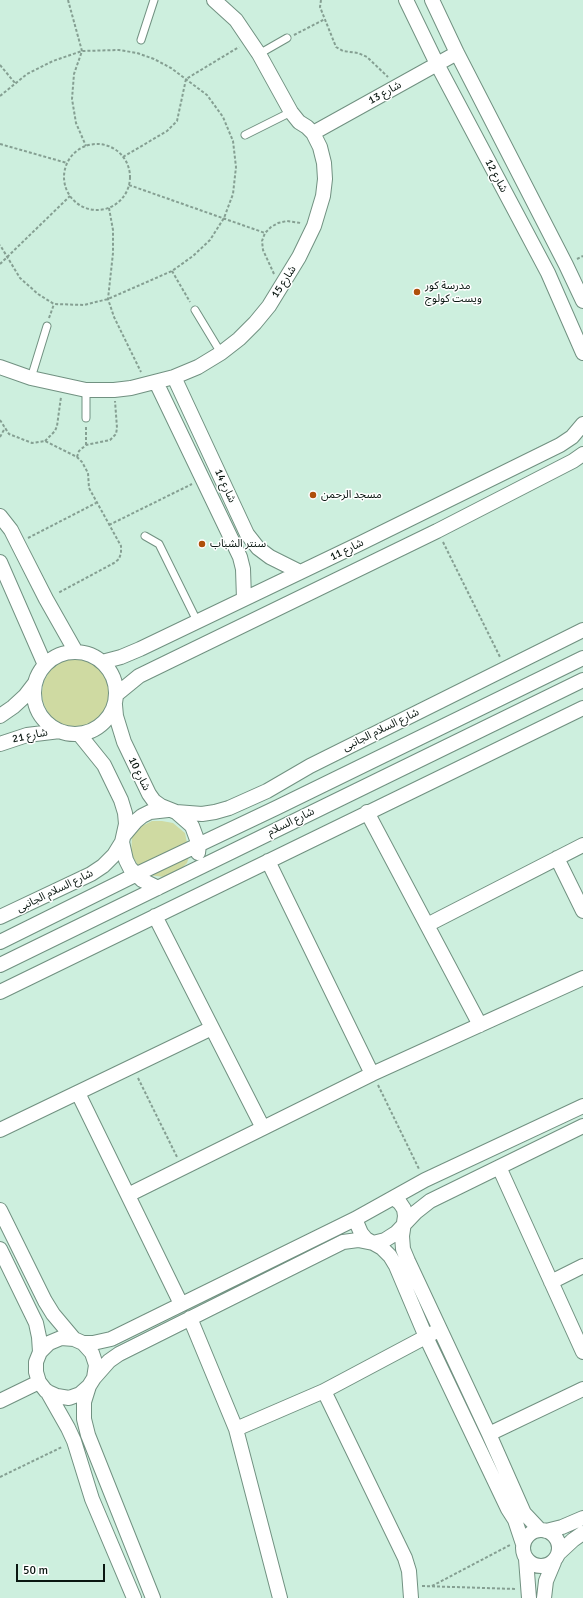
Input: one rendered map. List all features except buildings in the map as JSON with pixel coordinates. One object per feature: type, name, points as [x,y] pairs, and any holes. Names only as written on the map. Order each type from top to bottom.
[{"type":"street","name":"شارع 15","points":[[0,367],[31,378],[86,390],[114,390],[152,384],[174,377],[198,367],[221,353],[239,339],[269,306],[299,257],[314,226],[324,196],[326,179],[320,147],[313,133],[299,122],[292,112],[259,54],[236,20],[214,0]]},
{"type":"street","name":"شارع 12","points":[[406,0],[548,273],[583,353]]},
{"type":"street","name":"شارع 12","points":[[432,0],[457,53],[583,301]]},
{"type":"street","name":"شارع 13","points":[[313,133],[457,53]]},
{"type":"street","name":"شارع 14","points":[[174,377],[247,534],[258,548],[270,557],[300,572]]},
{"type":"street","name":"شارع 14","points":[[152,384],[202,479],[240,557],[243,569],[244,599]]},
{"type":"street","name":"شارع 11","points":[[102,662],[134,651],[244,599],[560,445],[572,436],[583,424]]},
{"type":"street","name":"شارع 11","points":[[116,699],[139,676],[437,531],[583,454]]},
{"type":"street","points":[[0,516],[11,530],[46,599],[76,652]]},
{"type":"street","points":[[358,544],[368,565]]},
{"type":"street","points":[[0,562],[45,665]]},
{"type":"street","name":"شارع السلام الجانبى","points":[[0,918],[91,874],[114,855],[123,838],[136,821],[150,812],[172,811],[202,814],[229,808],[267,791],[310,766],[583,630]]},
{"type":"street","points":[[0,716],[25,696],[35,683],[39,673],[45,665],[64,653],[86,653],[96,657],[102,662],[112,673],[116,683],[116,699],[111,714],[98,728],[79,734],[60,731],[50,725],[42,717],[36,706],[34,694],[35,683]]},
{"type":"street","name":"شارع السلام","points":[[0,942],[583,658]]},
{"type":"street","name":"شارع السلام","points":[[0,965],[583,680]]},
{"type":"street","name":"شارع 10","points":[[116,699],[116,716],[124,742],[148,794],[154,801],[172,811],[192,826],[199,845],[195,869]]},
{"type":"street","points":[[0,992],[583,708]]},
{"type":"street","name":"شارع 21","points":[[0,744],[27,735],[60,731]]},
{"type":"street","points":[[79,734],[104,765],[121,800],[125,813],[123,838],[126,860],[135,875],[158,888]]},
{"type":"street","points":[[267,791],[276,808]]},
{"type":"street","points":[[367,812],[480,1025]]},
{"type":"street","points":[[427,925],[583,845]]},
{"type":"street","points":[[557,858],[583,911]]},
{"type":"street","points":[[268,861],[372,1074]]},
{"type":"street","points":[[39,899],[48,919]]},
{"type":"street","points":[[155,916],[263,1128]]},
{"type":"street","points":[[128,1195],[372,1074],[583,978]]},
{"type":"street","points":[[0,1130],[212,1028]]},
{"type":"street","points":[[78,1092],[181,1304]]},
{"type":"street","points":[[134,1598],[92,1499],[74,1441],[62,1415],[43,1386],[36,1372],[36,1362],[40,1352],[49,1343],[61,1338],[98,1342],[111,1339],[355,1219],[425,1180],[583,1106]]},
{"type":"street","points":[[43,1386],[57,1396],[69,1398],[80,1394],[92,1382],[101,1369],[119,1354],[343,1242],[358,1240],[373,1243],[385,1240],[396,1233],[416,1212],[430,1201],[583,1126]]},
{"type":"street","points":[[499,1167],[583,1352]]},
{"type":"street","points":[[394,1198],[404,1209],[405,1216],[402,1236],[403,1249],[524,1513],[543,1530],[551,1533],[558,1541],[556,1557],[546,1581],[544,1598]]},
{"type":"street","points":[[0,1210],[45,1301],[53,1314],[92,1353],[96,1365],[92,1382],[84,1402],[84,1419],[88,1435],[153,1598]]},
{"type":"street","points":[[355,1219],[361,1233],[382,1248],[390,1256],[396,1266],[426,1337],[514,1520],[523,1541],[529,1594]]},
{"type":"street","points":[[0,1249],[36,1323],[40,1352]]},
{"type":"street","points":[[551,1282],[583,1266]]},
{"type":"street","points":[[190,1318],[236,1429],[280,1598]]},
{"type":"street","points":[[236,1429],[324,1391],[440,1330]]},
{"type":"street","points":[[0,1401],[43,1386]]},
{"type":"street","points":[[489,1434],[583,1389]]},
{"type":"street","points":[[324,1391],[405,1558],[409,1571],[411,1592]]},
{"type":"street","points":[[523,1541],[530,1534],[562,1527],[583,1518]]},
{"type":"street","points":[[526,1559],[539,1567],[544,1566],[556,1557],[572,1540],[583,1533]]},
{"type":"lane","points":[[141,40],[154,0]]},
{"type":"lane","points":[[259,54],[287,38]]},
{"type":"lane","points":[[245,135],[292,112]]},
{"type":"lane","points":[[195,310],[221,353]]},
{"type":"lane","points":[[31,378],[47,326]]},
{"type":"lane","points":[[86,390],[86,418]]},
{"type":"lane","points":[[145,536],[159,544],[197,621]]},
{"type":"path","points":[[68,0],[82,51],[74,74],[72,99],[76,123],[86,146]]},
{"type":"path","points":[[321,0],[320,7],[336,47],[343,51],[358,53],[367,57],[398,86]]},
{"type":"path","points":[[287,38],[325,19]]},
{"type":"path","points":[[123,157],[167,131],[177,121],[186,79],[249,40]]},
{"type":"path","points":[[0,96],[27,74],[53,61],[82,51],[119,50],[137,53],[154,59],[171,68],[207,95],[223,116],[233,141],[236,167],[233,194],[224,218],[210,240],[193,256],[172,271],[108,299],[84,305],[54,304],[38,294],[20,278],[0,245]]},
{"type":"path","points":[[0,64],[16,83]]},
{"type":"path","points":[[0,144],[67,163]]},
{"type":"path","points":[[96,144],[115,150],[123,157],[129,170],[129,185],[122,198],[109,208],[99,210],[88,209],[78,204],[70,196],[65,186],[64,174],[67,163],[75,153],[86,146],[96,144]]},
{"type":"path","points":[[129,185],[265,233]]},
{"type":"path","points":[[0,264],[8,258],[70,196]]},
{"type":"path","points":[[109,208],[113,230],[113,252],[108,299],[114,317],[152,384]]},
{"type":"path","points":[[280,286],[263,250],[262,241],[265,233],[270,227],[278,223],[286,222],[314,226]]},
{"type":"path","points":[[172,271],[195,310]]},
{"type":"path","points":[[47,326],[54,304]]},
{"type":"path","points":[[45,441],[55,431],[57,426],[63,385]]},
{"type":"path","points":[[77,457],[79,451],[86,445],[110,440],[116,434],[117,428],[114,390]]},
{"type":"path","points":[[86,418],[86,445]]},
{"type":"path","points":[[0,420],[9,434],[32,443],[45,441],[77,457],[82,462],[88,473],[89,488],[108,525],[121,546],[121,553],[114,563],[46,599]]},
{"type":"path","points":[[0,437],[5,428]]},
{"type":"path","points":[[108,525],[202,479]]},
{"type":"path","points":[[18,544],[96,503]]},
{"type":"path","points":[[437,531],[506,669]]},
{"type":"path","points":[[133,1066],[182,1168]]},
{"type":"path","points":[[372,1074],[425,1180]]},
{"type":"path","points":[[0,1477],[74,1441]]},
{"type":"path","points":[[411,1592],[432,1586],[523,1541]]},
{"type":"path","points":[[432,1586],[529,1594]]},
{"type":"green space","points":[[76,659],[89,662],[100,669],[107,680],[110,693],[107,706],[100,717],[89,724],[76,727],[63,724],[52,717],[45,706],[42,693],[45,680],[52,669],[63,662]]},
{"type":"green space","points":[[152,821],[173,823],[185,833],[187,843],[139,867],[131,854],[132,837],[142,826]]},
{"type":"green space","points":[[190,854],[187,863],[179,871],[165,877],[147,875]]},
{"type":"place","name":"مدرسة كور ويست كولوج","points":[[417,292]]},
{"type":"place","name":"مسجد الرحمن","points":[[313,495]]},
{"type":"place","name":"سنتر الشباب","points":[[202,544]]}]
